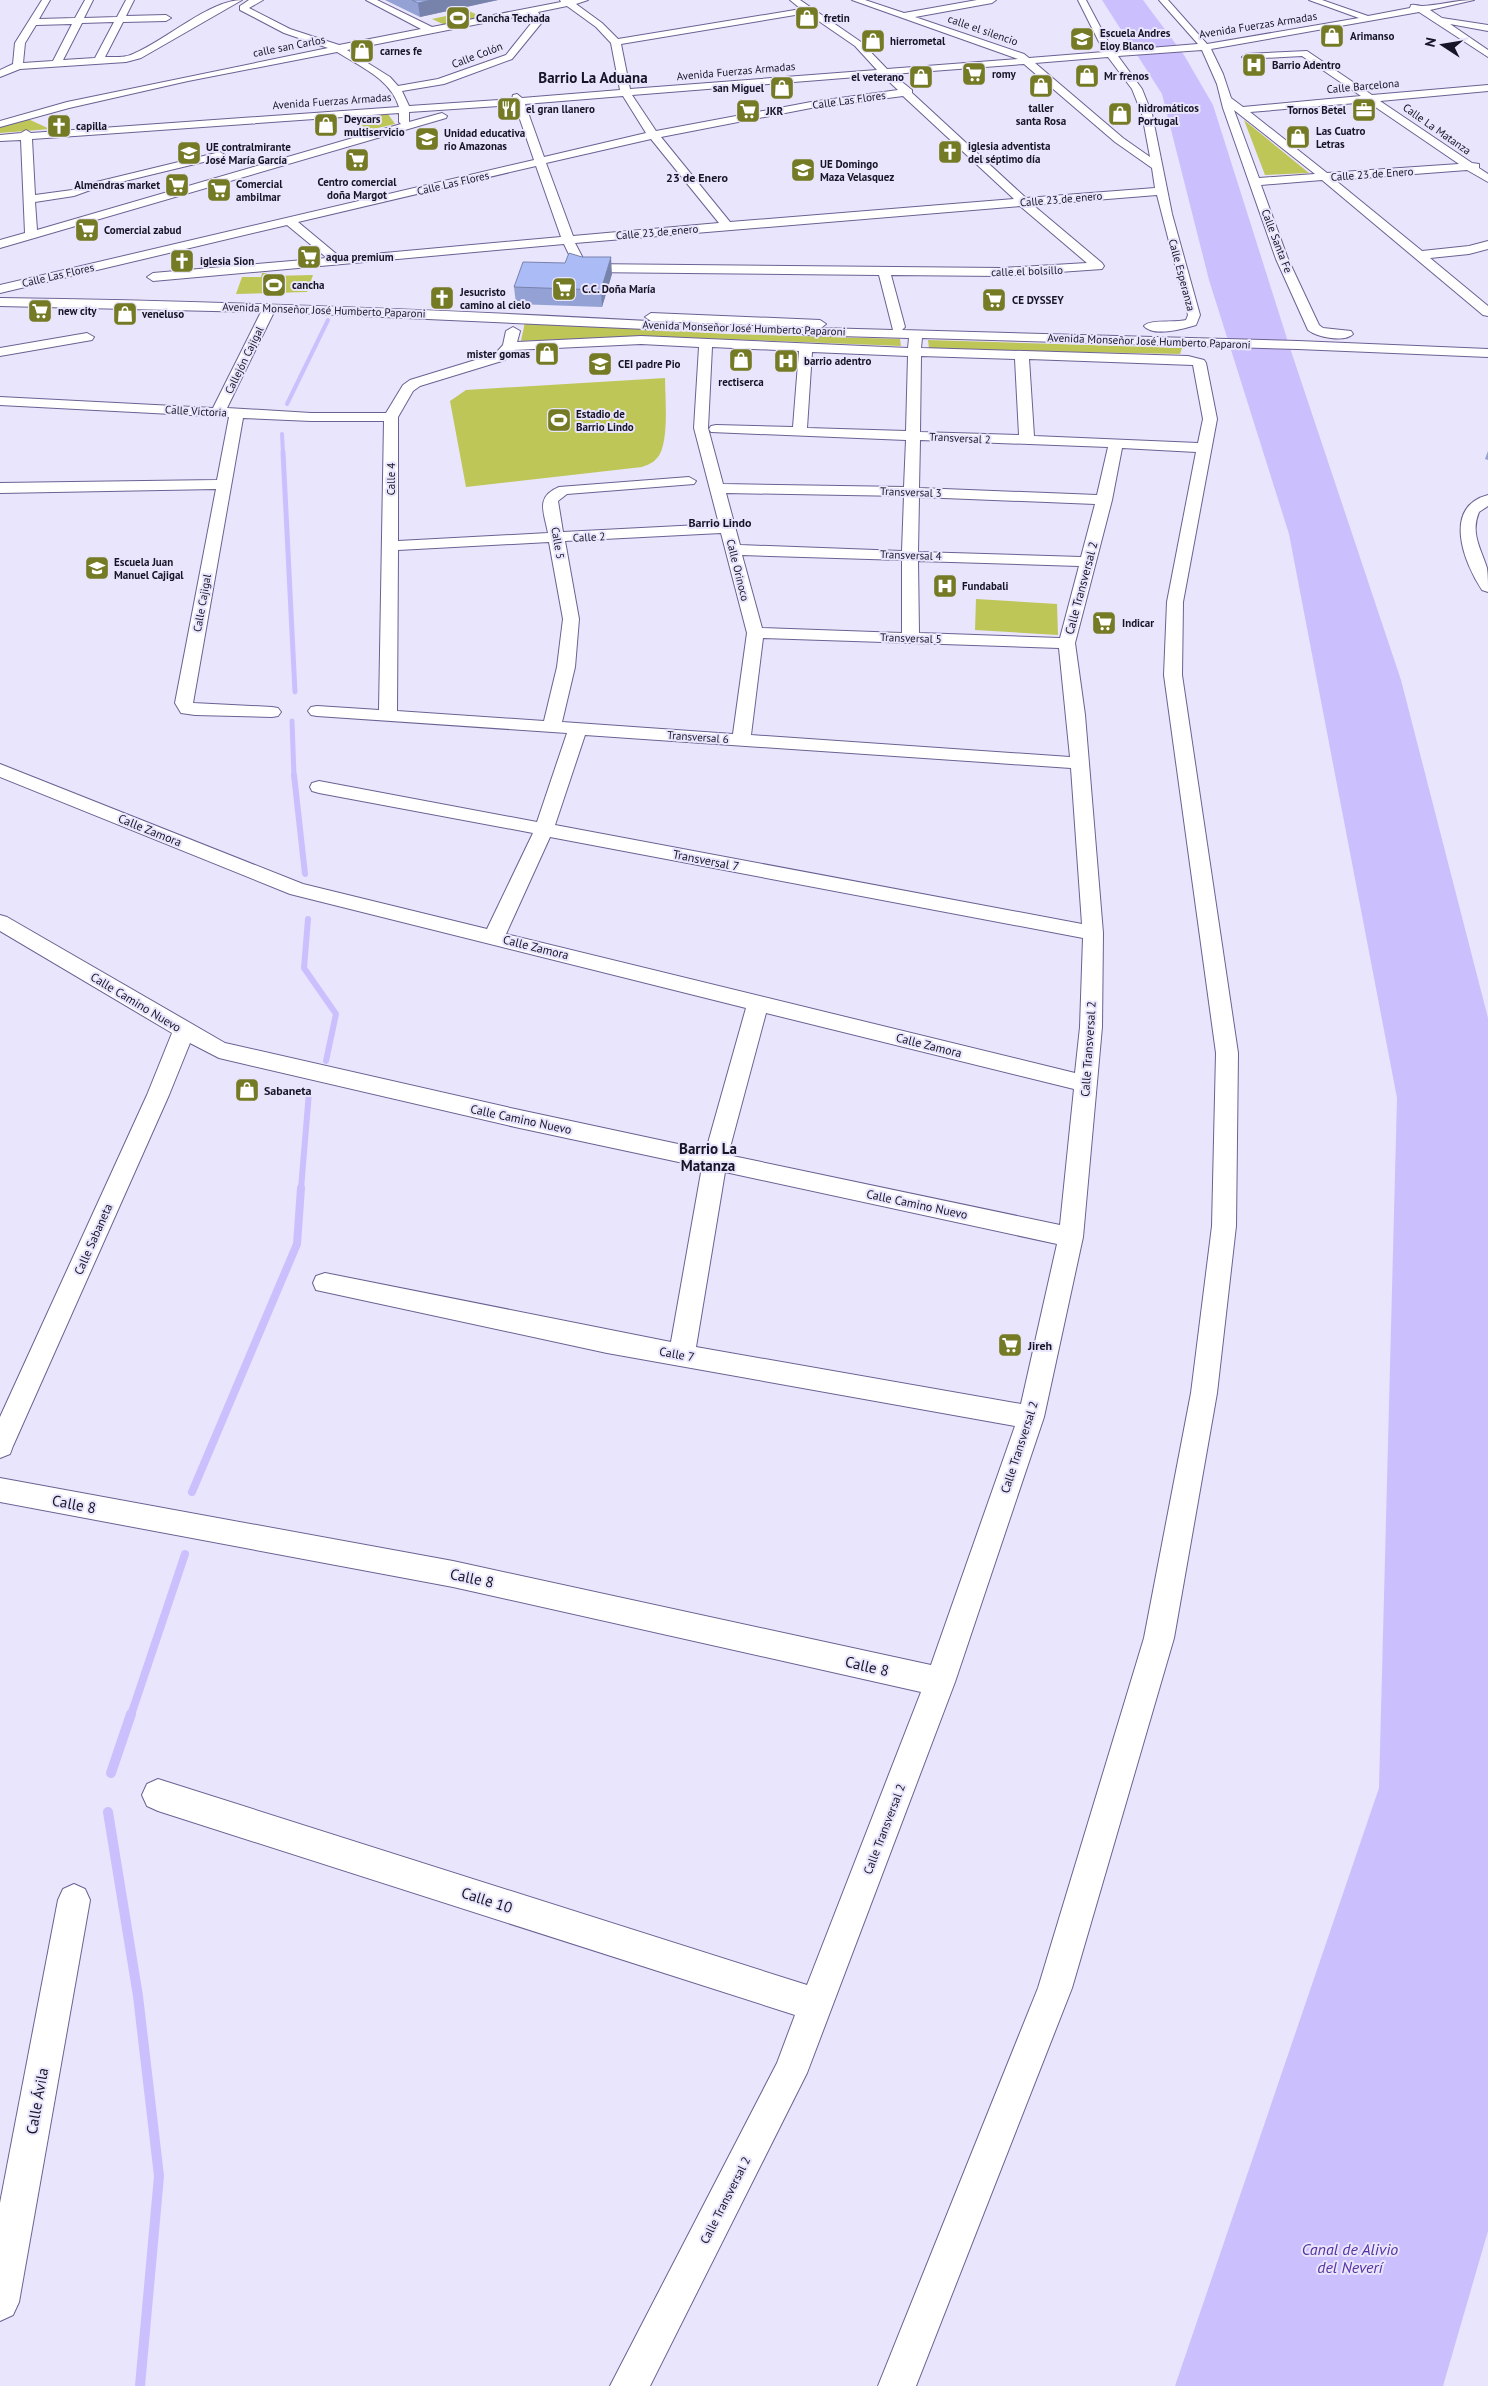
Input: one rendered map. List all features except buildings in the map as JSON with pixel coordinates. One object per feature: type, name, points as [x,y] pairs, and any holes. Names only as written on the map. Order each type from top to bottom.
[{"type":"street","points":[[18,66],[20,43],[46,0]]},
{"type":"street","points":[[56,62],[89,0]]},
{"type":"street","points":[[98,61],[130,0]]},
{"type":"street","points":[[215,11],[220,0]]},
{"type":"street","points":[[0,75],[18,66],[132,58],[238,0]]},
{"type":"street","points":[[259,0],[243,8],[287,31],[314,39],[338,50],[386,79],[396,89],[404,107],[405,126]]},
{"type":"street","points":[[370,0],[432,31]]},
{"type":"street","name":"calle san Carlos","points":[[0,124],[67,105],[151,86],[531,11],[567,1],[584,0]]},
{"type":"street","name":"calle el bolsillo","points":[[568,240],[580,266],[583,268],[1001,272],[1098,266],[1024,202],[908,92],[882,70],[858,44],[794,0]]},
{"type":"street","name":"calle el silencio","points":[[856,0],[1025,58],[1119,140],[1157,167]]},
{"type":"street","points":[[903,16],[992,0]]},
{"type":"street","name":"Calle Esperanza","points":[[1082,0],[1111,51],[1138,89],[1146,114],[1161,191],[1194,315],[1191,322],[1176,327],[1137,325]]},
{"type":"street","name":"Calle Santa Fe","points":[[1163,0],[1199,45],[1215,60],[1228,100],[1228,108],[1282,259],[1313,327],[1319,332],[1358,334]]},
{"type":"street","points":[[1313,0],[1364,16]]},
{"type":"street","name":"Avenida Fuerzas Armadas","points":[[0,137],[203,125],[404,107],[1199,45],[1278,37],[1448,0]]},
{"type":"street","name":"Avenida Fuerzas Armadas","points":[[1199,45],[1364,16],[1470,0]]},
{"type":"street","points":[[567,1],[599,25],[616,42],[626,90],[645,126],[727,226]]},
{"type":"street","points":[[1397,2],[1417,8],[1437,19],[1488,54]]},
{"type":"street","points":[[616,42],[809,10]]},
{"type":"street","name":"Calle Colón","points":[[396,89],[440,82],[509,57],[538,21],[538,15],[531,11]]},
{"type":"street","points":[[32,22],[121,19],[164,21],[149,50]]},
{"type":"street","points":[[1437,19],[1488,28]]},
{"type":"street","name":"Calle La Matanza","points":[[1238,58],[1296,52],[1304,53],[1488,179]]},
{"type":"street","points":[[0,75],[71,71]]},
{"type":"street","name":"Calle Barcelona","points":[[1241,110],[1488,88]]},
{"type":"street","name":"Calle Las Flores","points":[[0,290],[653,135],[811,104],[908,92]]},
{"type":"street","points":[[517,99],[542,162],[568,240]]},
{"type":"street","points":[[1228,100],[1488,312]]},
{"type":"street","points":[[0,244],[31,233],[490,101]]},
{"type":"street","points":[[26,135],[31,233]]},
{"type":"street","points":[[209,146],[220,155],[250,170]]},
{"type":"street","points":[[30,199],[74,193],[92,186],[220,155]]},
{"type":"street","name":"Calle 23 de Enero","points":[[1255,182],[1488,165]]},
{"type":"street","name":"Calle 23 de enero","points":[[153,277],[727,226],[1161,191]]},
{"type":"street","points":[[290,220],[336,260]]},
{"type":"street","points":[[0,232],[31,233]]},
{"type":"street","points":[[1419,255],[1469,250],[1488,246]]},
{"type":"street","points":[[141,256],[164,298]]},
{"type":"street","points":[[884,271],[898,327]]},
{"type":"street","name":"Avenida Monseñor José Humberto Paparoni","points":[[0,296],[164,298],[898,327],[915,331]]},
{"type":"street","name":"Avenida Monseñor José Humberto Paparoni","points":[[0,302],[130,303],[764,330],[915,331],[1488,348]]},
{"type":"street","name":"Callejón Cajigal","points":[[218,412],[269,309]]},
{"type":"street","points":[[517,318],[509,346],[641,340],[1022,356],[1188,360],[1199,363],[1210,419],[1175,602],[1173,675],[1226,1053],[1224,1226],[1204,1393],[1159,1638],[1055,1988],[896,2386]]},
{"type":"street","points":[[911,638],[909,612],[912,556],[915,331],[933,322]]},
{"type":"street","points":[[0,352],[87,337]]},
{"type":"street","name":"Calle Orinoco","points":[[706,342],[701,428],[755,633],[741,740]]},
{"type":"street","name":"Avenida Monseñor José Humberto Paparoni","points":[[1297,342],[1488,353]]},
{"type":"street","name":"Calle 4","points":[[388,716],[392,417],[408,388],[415,382],[500,357],[509,346]]},
{"type":"street","points":[[800,432],[806,347]]},
{"type":"street","points":[[1022,356],[1027,441]]},
{"type":"street","name":"Calle Victoria","points":[[0,401],[237,413],[392,417]]},
{"type":"street","name":"Calle Cajigal","points":[[237,413],[184,703],[187,709],[195,710],[272,712]]},
{"type":"street","name":"Transversal 2","points":[[716,429],[1116,443],[1204,448]]},
{"type":"street","name":"Calle Transversal 2","points":[[629,2386],[790,2073],[940,1682],[1031,1417],[1071,1237],[1091,1026],[1093,933],[1080,763],[1067,643],[1104,500],[1116,443]]},
{"type":"street","name":"Calle 5","points":[[552,727],[566,667],[571,618],[550,501],[553,495],[564,490],[690,481]]},
{"type":"street","points":[[0,488],[80,485],[224,484]]},
{"type":"street","name":"Transversal 3","points":[[717,488],[913,492],[1104,500]]},
{"type":"street","points":[[1488,500],[1472,510],[1467,525],[1475,558],[1488,587]]},
{"type":"street","name":"Calle 2","points":[[390,546],[728,528]]},
{"type":"street","name":"Transversal 4","points":[[733,550],[1088,562]]},
{"type":"street","name":"Transversal 5","points":[[755,633],[1067,643]]},
{"type":"street","name":"Transversal 6","points":[[317,711],[1080,763]]},
{"type":"street","points":[[494,937],[544,830],[578,728]]},
{"type":"street","name":"Calle Zamora","points":[[0,770],[297,889],[1086,1084]]},
{"type":"street","name":"Transversal 7","points":[[319,787],[1093,933]]},
{"type":"street","name":"Calle Camino Nuevo","points":[[0,922],[184,1031],[220,1050],[524,1120],[1071,1237]]},
{"type":"street","points":[[682,1355],[715,1161],[758,1002]]},
{"type":"street","name":"Calle Sabaneta","points":[[0,1446],[158,1095],[184,1031]]},
{"type":"street","name":"Calle 7","points":[[324,1283],[607,1342],[1031,1417]]},
{"type":"street","name":"Calle 8","points":[[0,1490],[452,1574],[940,1682]]},
{"type":"street","name":"Calle 10","points":[[158,1796],[816,2005]]},
{"type":"street","name":"Calle Ávila","points":[[0,2302],[74,1900]]},
{"type":"green space","name":"Cancha Techada","points":[[469,11],[484,18],[447,26],[432,19]]},
{"type":"green space","points":[[388,114],[395,124],[365,131],[358,116]]},
{"type":"green space","points":[[28,119],[50,129],[0,133],[0,127]]},
{"type":"green space","points":[[1244,120],[1309,173],[1265,175]]},
{"type":"green space","name":"cancha","points":[[262,273],[271,273],[270,276],[313,275],[307,292],[236,294],[242,277],[261,277]]},
{"type":"green space","points":[[525,322],[727,334],[900,339],[901,346],[647,336],[521,341]]},
{"type":"green space","points":[[928,340],[1182,348],[1180,354],[929,349]]},
{"type":"green space","name":"Estadio de Barrio Lindo","points":[[665,378],[665,433],[660,453],[652,463],[642,467],[466,487],[450,401],[466,390]]},
{"type":"green space","points":[[976,599],[1057,604],[1058,635],[975,630]]},
{"type":"water","name":"Canal de Alivio del Neverí","points":[[1102,0],[1143,0],[1184,55],[1213,105],[1290,348],[1401,680],[1488,1018],[1488,2231],[1443,2386],[1175,2386],[1379,1788],[1397,1098],[1289,534],[1209,280],[1162,94]]},
{"type":"waterway","points":[[287,404],[328,320]]},
{"type":"waterway","points":[[282,434],[283,453]]},
{"type":"waterway","points":[[283,452],[295,692]]},
{"type":"waterway","points":[[292,721],[294,776]]},
{"type":"waterway","points":[[294,775],[305,874]]},
{"type":"waterway","points":[[308,919],[304,968],[336,1014],[326,1061]]},
{"type":"waterway","points":[[301,1189],[309,1092]]},
{"type":"waterway","points":[[192,1492],[297,1244],[301,1188]]},
{"type":"waterway","points":[[131,1715],[185,1554]]},
{"type":"waterway","points":[[111,1773],[131,1714]]},
{"type":"waterway","points":[[108,1812],[138,1996],[159,2176],[140,2386]]},
{"type":"place","name":"Cancha Techada","points":[[458,18]]},
{"type":"place","name":"fretin","points":[[807,18]]},
{"type":"place","name":"Arimanso","points":[[1332,36]]},
{"type":"place","name":"Escuela Andres Eloy Blanco","points":[[1082,39]]},
{"type":"place","name":"hierrometal","points":[[873,41]]},
{"type":"place","name":"carnes fe","points":[[362,51]]},
{"type":"place","name":"Barrio Adentro","points":[[1254,65]]},
{"type":"place","name":"romy","points":[[974,74]]},
{"type":"place","name":"Mr frenos","points":[[1087,76]]},
{"type":"place","name":"el veterano","points":[[921,77]]},
{"type":"place","name":"taller santa Rosa","points":[[1041,86]]},
{"type":"place","name":"san Miguel","points":[[782,88]]},
{"type":"place","name":"el gran llanero","points":[[509,109]]},
{"type":"place","name":"Tornos Betel","points":[[1364,110]]},
{"type":"place","name":"JKR","points":[[748,111]]},
{"type":"place","name":"hidromáticos Portugal","points":[[1120,114]]},
{"type":"place","name":"Deycars multiservicio","points":[[326,125]]},
{"type":"place","name":"capilla","points":[[59,126]]},
{"type":"place","name":"Las Cuatro Letras","points":[[1298,137]]},
{"type":"place","name":"Unidad educativa rio Amazonas","points":[[427,139]]},
{"type":"place","name":"iglesia adventista del séptimo día","points":[[950,152]]},
{"type":"place","name":"UE contralmirante José María García","points":[[189,153]]},
{"type":"place","name":"Centro comercial doña Margot","points":[[357,160]]},
{"type":"place","name":"UE Domingo Maza Velasquez","points":[[803,170]]},
{"type":"place","name":"Almendras market","points":[[177,185]]},
{"type":"place","name":"Comercial ambilmar","points":[[219,190]]},
{"type":"place","name":"Comercial zabud","points":[[87,230]]},
{"type":"place","name":"aqua premium","points":[[309,257]]},
{"type":"place","name":"iglesia Sion","points":[[182,261]]},
{"type":"place","name":"cancha","points":[[274,285]]},
{"type":"place","name":"C.C. Doña María","points":[[564,289]]},
{"type":"place","name":"Jesucristo camino al cielo","points":[[442,298]]},
{"type":"place","name":"CE DYSSEY","points":[[994,300]]},
{"type":"place","name":"new city","points":[[40,311]]},
{"type":"place","name":"veneluso","points":[[125,314]]},
{"type":"place","name":"mister gomas","points":[[547,354]]},
{"type":"place","name":"rectiserca","points":[[741,360]]},
{"type":"place","name":"barrio adentro","points":[[786,361]]},
{"type":"place","name":"CEI padre Pio","points":[[600,364]]},
{"type":"place","name":"Estadio de Barrio Lindo","points":[[559,420]]},
{"type":"place","name":"Escuela Juan Manuel Cajigal","points":[[97,568]]},
{"type":"place","name":"Fundabali","points":[[945,586]]},
{"type":"place","name":"Indicar","points":[[1104,623]]},
{"type":"place","name":"Sabaneta","points":[[247,1090]]},
{"type":"place","name":"Jireh","points":[[1010,1345]]},
{"type":"district","name":"Barrio La Aduana","points":[[593,77]]},
{"type":"district","name":"23 de Enero","points":[[697,177]]},
{"type":"district","name":"Barrio Lindo","points":[[720,522]]},
{"type":"district","name":"Barrio La Matanza","points":[[708,1156]]}]
